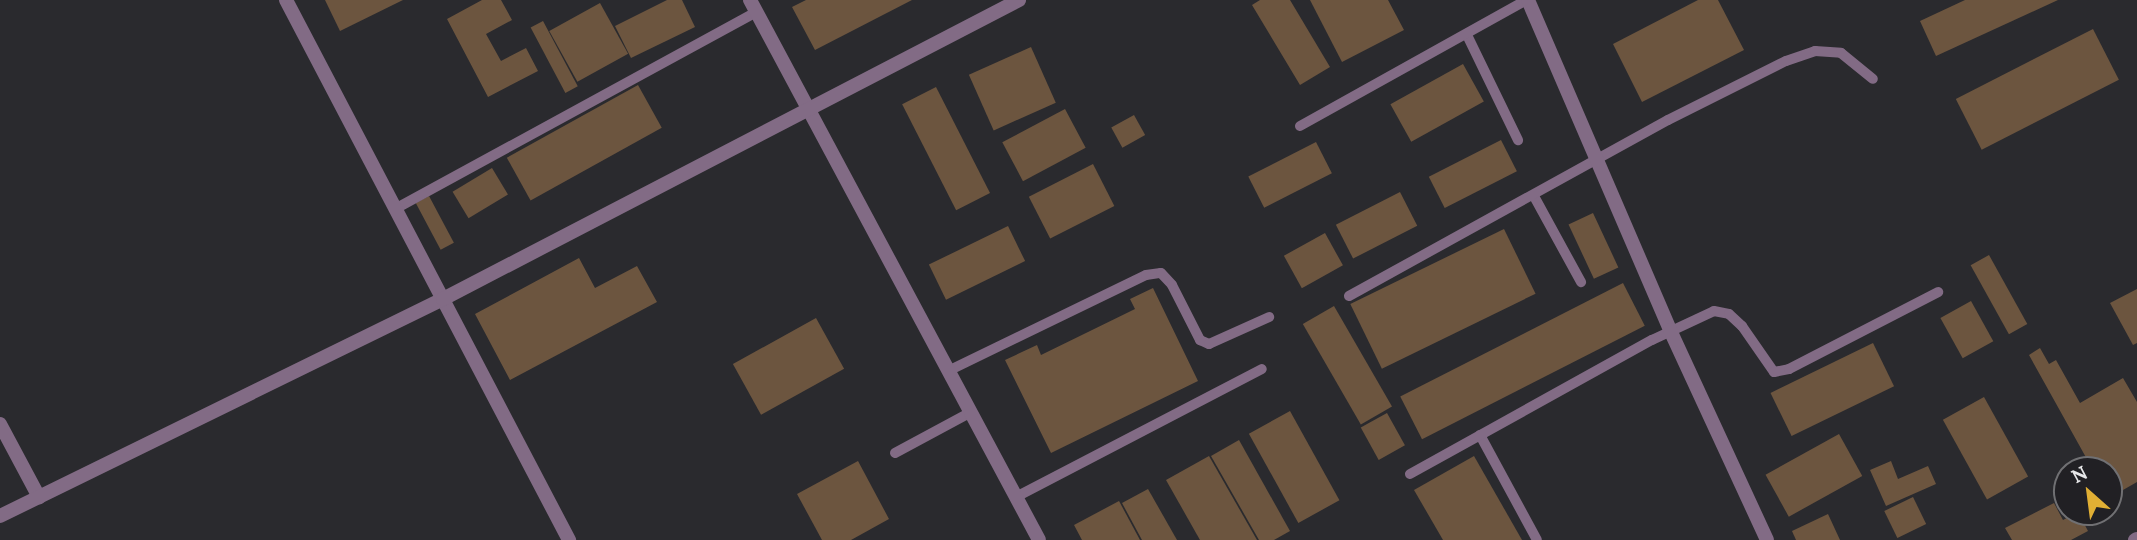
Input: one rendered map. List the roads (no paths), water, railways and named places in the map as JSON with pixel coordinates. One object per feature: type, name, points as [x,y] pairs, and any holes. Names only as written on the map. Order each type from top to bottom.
[{"type":"street","points":[[286,0],[569,540]]},
{"type":"street","points":[[0,516],[443,299],[1019,0]]},
{"type":"street","points":[[1527,0],[1600,159],[1670,330],[1767,540]]},
{"type":"street","points":[[753,6],[1039,540]]},
{"type":"street","points":[[0,424],[39,497]]},
{"type":"lane","points":[[1300,126],[1527,0]]},
{"type":"lane","points":[[395,209],[753,6]]},
{"type":"lane","points":[[1466,35],[1518,140]]},
{"type":"lane","points":[[1349,296],[1535,198],[1668,120],[1815,51],[1841,53],[1873,79]]},
{"type":"lane","points":[[1535,198],[1581,282]]},
{"type":"lane","points":[[948,370],[1146,275],[1161,273],[1172,285],[1200,340],[1209,344],[1269,317]]},
{"type":"lane","points":[[1410,474],[1670,330],[1714,311],[1729,314],[1774,372],[1789,369],[1938,292]]},
{"type":"lane","points":[[1016,497],[1262,369]]},
{"type":"lane","points":[[895,453],[971,412]]},
{"type":"lane","points":[[1480,435],[1537,540]]}]
